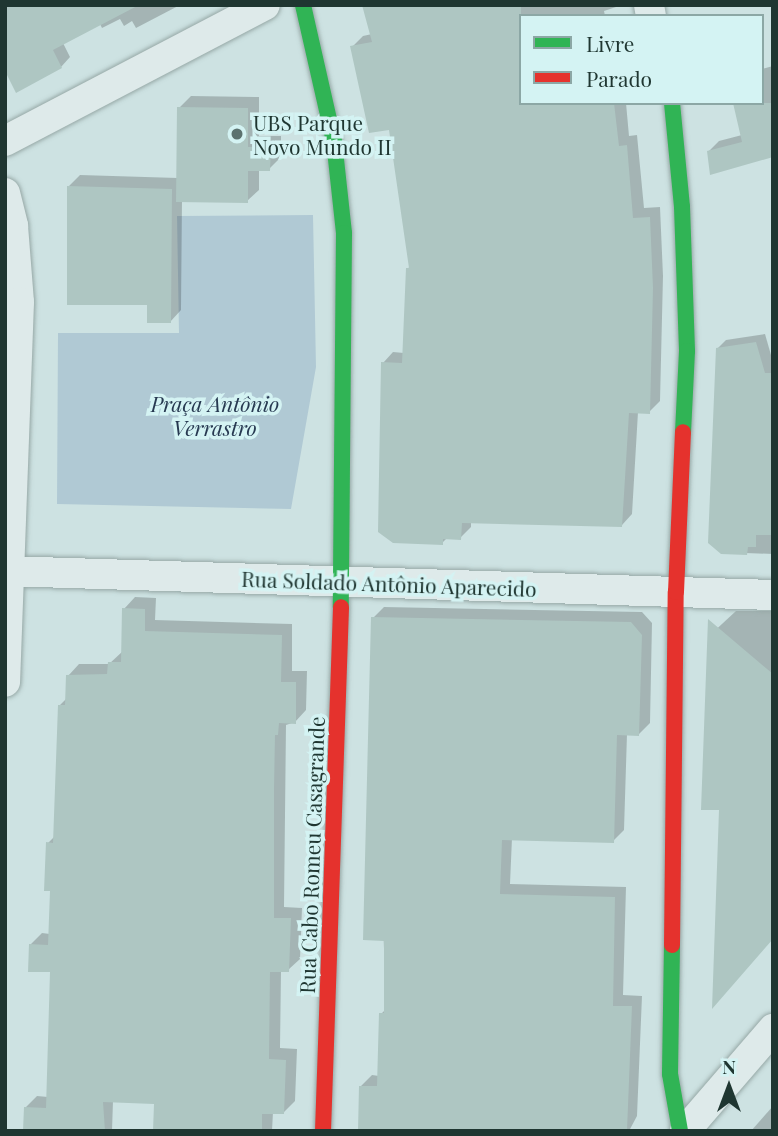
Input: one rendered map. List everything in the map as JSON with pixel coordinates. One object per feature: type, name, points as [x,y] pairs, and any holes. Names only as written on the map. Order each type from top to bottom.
[{"type":"street","points":[[5,141],[265,5]]},
{"type":"street","name":"Rua Cabo Romeu Casagrande","points":[[303,5],[334,141],[344,233],[342,582],[323,1131]]},
{"type":"street","points":[[672,105],[682,207],[687,351],[676,592],[670,1074],[682,1131]]},
{"type":"street","points":[[5,193],[13,226],[19,302],[5,681]]},
{"type":"street","name":"Rua Soldado Antônio Aparecido","points":[[7,572],[773,595]]},
{"type":"street","points":[[682,1131],[773,1030]]},
{"type":"green space","name":"Praça Antônio Verrastro","points":[[313,215],[316,367],[291,509],[57,504],[58,333],[179,333],[177,216]]},
{"type":"building","points":[[5,5],[139,5],[53,50],[62,68],[16,93],[5,71]]},
{"type":"building","points":[[362,5],[521,5],[519,105],[614,105],[619,146],[627,145],[633,218],[650,217],[653,288],[650,414],[629,413],[622,527],[462,523],[461,540],[443,539],[443,545],[393,543],[378,532],[381,362],[402,363],[406,268],[409,268],[389,130],[369,133],[350,46],[372,42]]},
{"type":"building","points":[[773,103],[773,157],[710,175],[707,151],[742,142],[733,105]]},
{"type":"building","points":[[177,107],[248,108],[248,147],[271,147],[270,171],[248,171],[248,203],[176,202]]},
{"type":"building","points":[[67,186],[172,189],[171,323],[147,323],[147,305],[67,305]]},
{"type":"building","points":[[756,342],[765,373],[773,373],[773,535],[756,535],[756,547],[748,547],[747,555],[721,554],[708,543],[716,348]]},
{"type":"building","points":[[122,608],[145,609],[145,631],[282,635],[281,682],[296,682],[296,724],[279,723],[278,735],[275,735],[274,918],[291,918],[289,972],[270,972],[269,1059],[286,1060],[284,1114],[262,1114],[262,1131],[153,1131],[154,1104],[103,1102],[105,1131],[23,1131],[24,1107],[46,1108],[50,972],[28,972],[29,944],[48,945],[50,891],[44,891],[46,842],[53,843],[58,705],[65,705],[66,675],[107,674],[108,662],[121,662]]},
{"type":"building","points":[[371,617],[631,622],[642,635],[639,736],[617,735],[614,843],[502,840],[500,894],[615,897],[613,1006],[632,1006],[627,1131],[358,1131],[359,1086],[377,1086],[379,1013],[384,1013],[384,941],[363,940]]},
{"type":"building","points":[[708,619],[773,674],[773,939],[712,1009],[719,810],[701,810]]},
{"type":"traffic: fast","points":[[303,5],[334,141],[344,233],[341,607]]},
{"type":"traffic: fast","points":[[672,105],[682,207],[687,351],[683,432]]},
{"type":"traffic: fast","points":[[672,945],[670,1074],[680,1131]]},
{"type":"traffic: jam","points":[[672,945],[676,592],[683,432]]},
{"type":"traffic: jam","points":[[323,1131],[341,607]]},
{"type":"place","name":"UBS Parque Novo Mundo II","points":[[237,134]]}]
